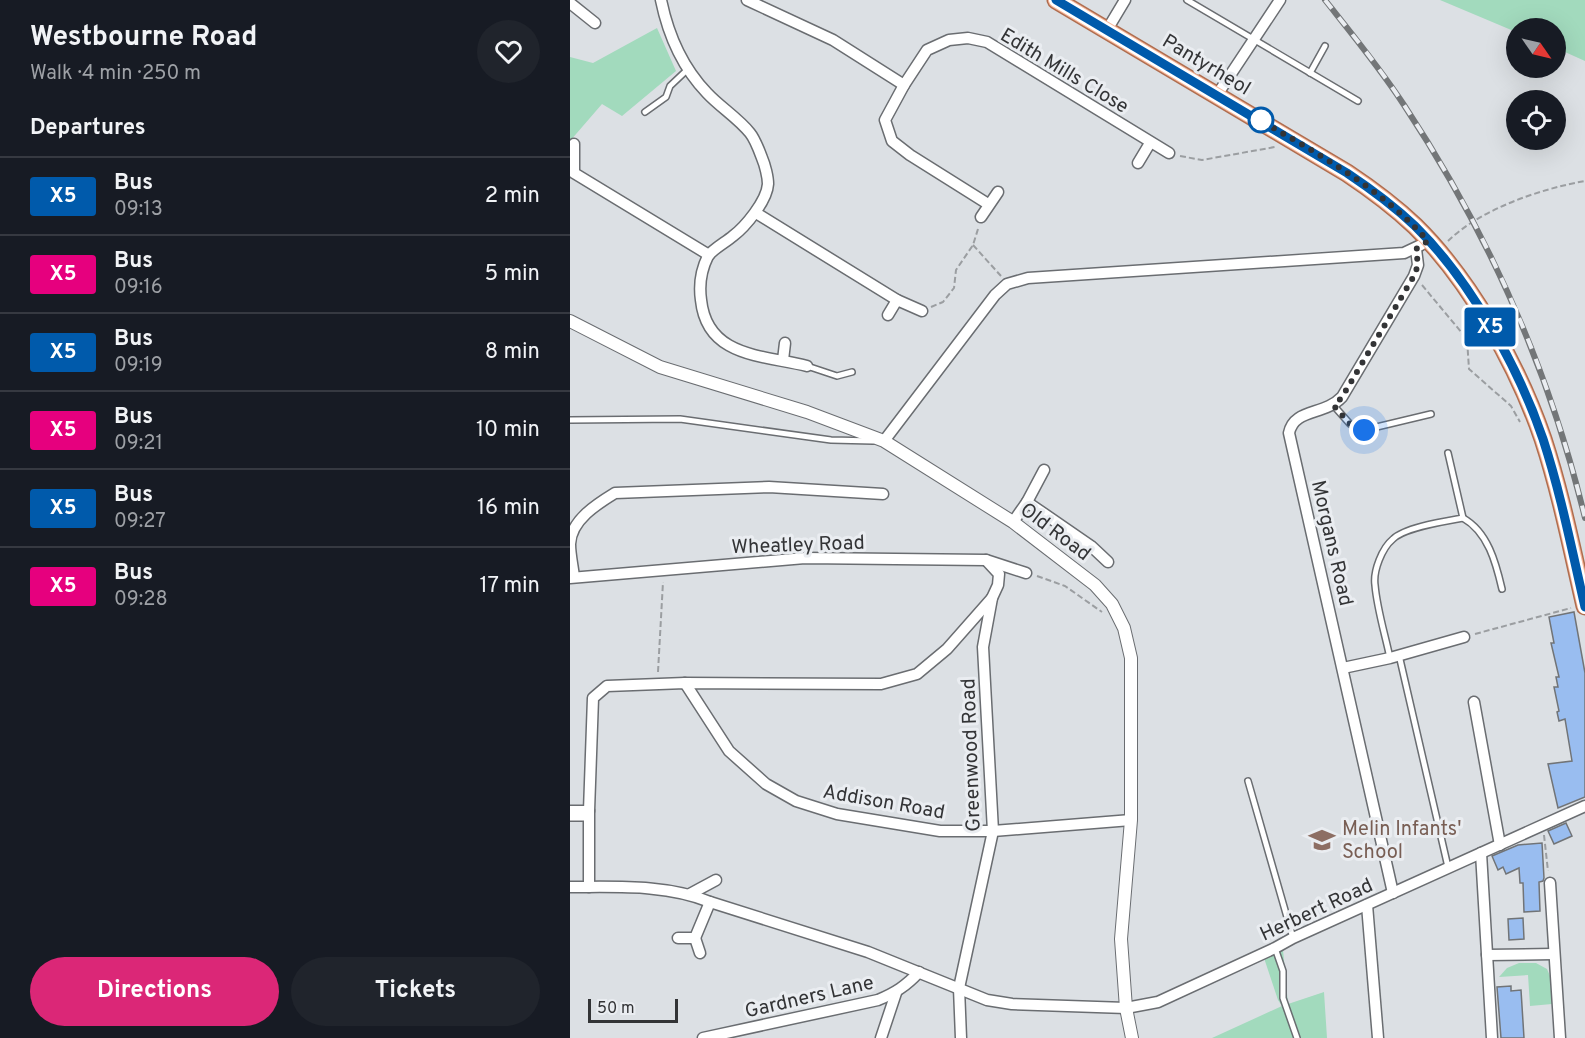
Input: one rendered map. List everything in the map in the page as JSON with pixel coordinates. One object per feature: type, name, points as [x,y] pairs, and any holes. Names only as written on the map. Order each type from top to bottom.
[{"type":"main road","name":"Pantyrheol","points":[[1056,0],[1300,143],[1378,194],[1416,228],[1485,319],[1516,371],[1542,439],[1565,520],[1585,605]]},
{"type":"street","points":[[662,0],[666,23],[687,69],[705,92],[751,134],[763,160],[768,186],[756,213],[738,233],[709,255],[699,284],[701,306],[714,336],[737,350],[763,358],[807,366]]},
{"type":"street","points":[[747,0],[833,40],[904,85]]},
{"type":"street","points":[[1107,30],[1125,0]]},
{"type":"street","points":[[1217,95],[1280,0]]},
{"type":"street","points":[[570,3],[595,23]]},
{"type":"street","name":"Edith Mills Close","points":[[988,204],[892,141],[885,120],[927,50],[949,40],[968,38],[987,42],[1169,153]]},
{"type":"street","points":[[1138,163],[1150,143]]},
{"type":"street","points":[[574,144],[572,174],[709,255]]},
{"type":"street","points":[[981,217],[998,192]]},
{"type":"street","points":[[756,213],[897,300],[922,311]]},
{"type":"street","points":[[1334,406],[1342,397],[1414,276],[1418,265],[1431,250]]},
{"type":"street","points":[[884,441],[995,295],[1007,284],[1028,278],[1431,250]]},
{"type":"street","points":[[888,315],[897,300]]},
{"type":"street","name":"Old Road","points":[[570,321],[660,367],[807,412],[884,441],[1013,522],[1095,585],[1112,604],[1124,628],[1131,658],[1131,820],[1121,939],[1126,1008],[1132,1038]]},
{"type":"street","points":[[783,360],[784,343]]},
{"type":"street","name":"Morgans Road","points":[[1334,406],[1296,418],[1289,433],[1393,893]]},
{"type":"street","points":[[1013,522],[1044,470]]},
{"type":"street","points":[[572,578],[570,542],[576,525],[597,503],[615,493],[769,487],[883,494]]},
{"type":"street","points":[[1027,502],[1091,546],[1108,562]]},
{"type":"street","name":"Wheatley Road","points":[[572,578],[805,558],[986,560],[1026,573]]},
{"type":"street","name":"Greenwood Road","points":[[961,1038],[960,988],[993,831],[983,647],[999,574],[986,560]]},
{"type":"street","points":[[589,887],[593,698],[607,686],[685,683],[881,684],[917,674],[947,649],[992,598]]},
{"type":"street","points":[[1343,668],[1464,637]]},
{"type":"street","name":"Addison Road","points":[[685,683],[729,751],[766,784],[796,801],[837,814],[940,831],[993,831],[1131,820]]},
{"type":"street","points":[[1474,702],[1500,845]]},
{"type":"street","name":"Herbert Road","points":[[1126,1008],[1158,1002],[1367,904],[1585,806]]},
{"type":"street","points":[[570,811],[589,814]]},
{"type":"street","points":[[1481,853],[1492,1038]]},
{"type":"street","points":[[690,894],[716,880]]},
{"type":"street","points":[[1550,883],[1560,1038]]},
{"type":"street","points":[[570,887],[657,890],[690,894],[868,952],[987,1000],[1012,1004],[1126,1008]]},
{"type":"street","points":[[700,953],[695,938],[710,902]]},
{"type":"street","points":[[1367,904],[1378,1038]]},
{"type":"street","points":[[678,938],[695,938]]},
{"type":"street","points":[[1487,955],[1553,954]]},
{"type":"street","name":"Gardners Lane","points":[[703,1038],[878,1000],[896,993],[919,972]]},
{"type":"street","points":[[880,1036],[896,993]]},
{"type":"lane","points":[[1187,0],[1358,101]]},
{"type":"lane","points":[[1310,73],[1325,46]]},
{"type":"lane","points":[[645,112],[666,97],[670,86],[687,69]]},
{"type":"lane","points":[[807,366],[837,376],[852,372]]},
{"type":"lane","points":[[1334,406],[1350,424],[1364,430],[1431,414]]},
{"type":"lane","points":[[570,420],[680,419],[831,440],[884,441]]},
{"type":"lane","points":[[1448,453],[1463,518]]},
{"type":"lane","points":[[1448,868],[1374,584],[1382,556],[1393,538],[1435,523],[1463,518],[1473,523],[1494,558],[1502,589]]},
{"type":"lane","points":[[1248,781],[1293,938]]},
{"type":"lane","points":[[570,818],[589,814]]},
{"type":"lane","points":[[1275,948],[1282,971],[1282,998],[1297,1038]]},
{"type":"path","points":[[1169,153],[1202,160],[1300,143]]},
{"type":"path","points":[[1431,250],[1487,213],[1564,185],[1585,181]]},
{"type":"path","points":[[922,311],[943,302],[954,288],[956,270],[974,244],[981,217]]},
{"type":"path","points":[[974,244],[1007,284]]},
{"type":"path","points":[[1414,276],[1467,339],[1470,369],[1511,406],[1523,426]]},
{"type":"path","points":[[657,684],[664,569]]},
{"type":"path","points":[[1026,573],[1065,586],[1105,615]]},
{"type":"path","points":[[1464,637],[1585,605]]},
{"type":"path","points":[[1542,825],[1550,883]]},
{"type":"green space","points":[[1440,0],[1585,0],[1585,61],[1566,52],[1566,18],[1506,18],[1506,28]]},
{"type":"green space","points":[[657,28],[676,71],[622,116],[602,104],[570,141],[570,57],[593,63]]},
{"type":"green space","points":[[1283,950],[1288,1004],[1324,992],[1327,1038],[1212,1038],[1282,1006],[1264,958]]},
{"type":"green space","points":[[1519,963],[1536,963],[1547,969],[1550,976],[1552,1004],[1530,1006],[1528,975],[1499,977],[1507,968]]},
{"type":"building","points":[[1574,612],[1585,673],[1585,797],[1558,808],[1548,764],[1572,761],[1565,719],[1559,721],[1557,712],[1559,711],[1554,687],[1558,687],[1556,677],[1559,677],[1551,643],[1554,643],[1549,617]]},
{"type":"building","points":[[1566,823],[1572,836],[1554,844],[1548,831]]},
{"type":"building","points":[[1542,843],[1544,878],[1539,882],[1540,911],[1524,912],[1523,883],[1520,883],[1519,868],[1506,874],[1503,867],[1498,870],[1492,856],[1518,845]]},
{"type":"building","points":[[1523,918],[1524,939],[1509,940],[1508,919]]},
{"type":"building","points":[[1511,986],[1511,991],[1521,990],[1524,1038],[1501,1038],[1497,987]]},
{"type":"railway","points":[[1325,0],[1376,64],[1404,105],[1435,154],[1489,253],[1534,355],[1570,462],[1585,518]]},
{"type":"bus line","name":"X5","points":[[1056,0],[1347,173],[1378,194],[1401,214],[1444,259],[1490,327],[1516,371],[1542,439],[1565,520],[1585,607]]},
{"type":"place","name":"Melin Infants' School","points":[[1322,840]]},
{"type":"route","points":[[1261,120],[1258,119],[1300,143],[1378,194],[1428,241],[1416,249],[1418,265],[1414,276],[1342,397],[1334,406],[1350,424],[1364,430]]}]
